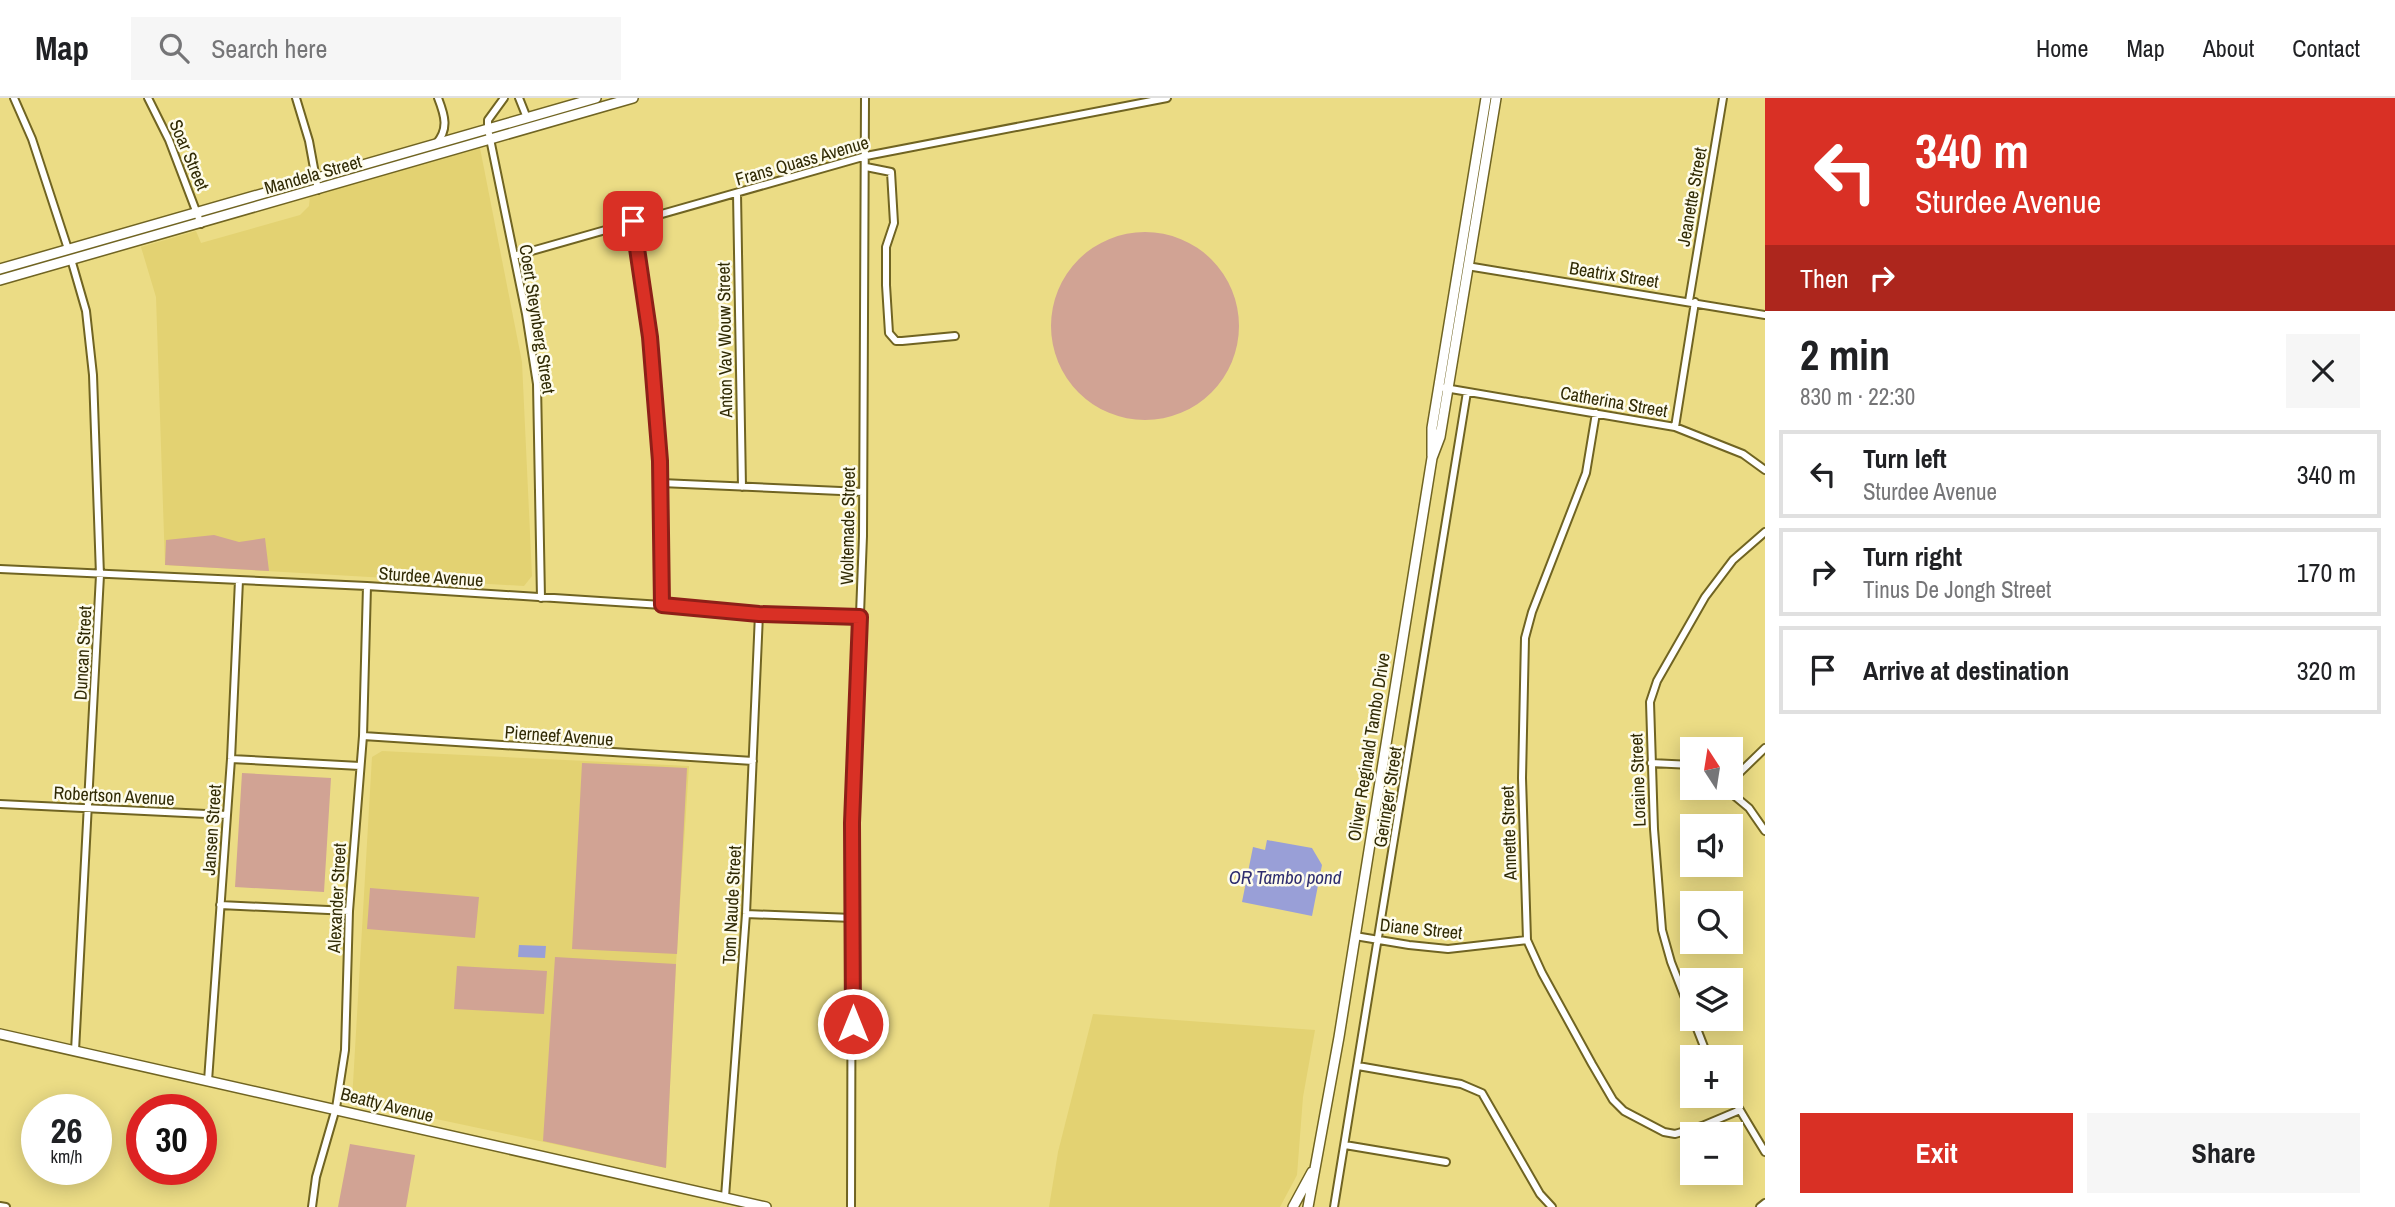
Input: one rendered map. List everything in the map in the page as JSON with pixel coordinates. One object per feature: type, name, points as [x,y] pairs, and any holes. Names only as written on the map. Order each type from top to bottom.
[{"type":"main road","name":"Mandela Street","points":[[0,269],[201,224],[318,190],[490,134],[527,118],[596,98]]},
{"type":"main road","name":"Mandela Street","points":[[0,280],[70,254],[198,213],[435,145],[633,98]]},
{"type":"main road","name":"Oliver Reginald Tambo Drive","points":[[1308,1207],[1355,936],[1432,458],[1440,437],[1443,388],[1486,98]]},
{"type":"main road","name":"Oliver Reginald Tambo Drive","points":[[1463,265],[1496,98]]},
{"type":"main road","name":"Beatty Avenue","points":[[0,1034],[766,1207]]},
{"type":"main road","points":[[1293,1207],[1316,1164]]},
{"type":"street","name":"Duncan Street","points":[[13,98],[32,139],[70,254],[86,312],[93,375],[100,575],[75,1051]]},
{"type":"street","name":"Soar Street","points":[[148,98],[169,140],[201,224]]},
{"type":"street","points":[[296,98],[309,141],[318,190]]},
{"type":"street","points":[[435,145],[442,137],[445,124],[445,114],[438,98]]},
{"type":"street","points":[[490,134],[488,120],[504,98]]},
{"type":"street","points":[[519,98],[527,118]]},
{"type":"street","name":"Woltemade Street","points":[[852,1207],[852,823],[863,492],[865,98]]},
{"type":"street","name":"Frans Quass Avenue","points":[[514,257],[866,156],[1167,98]]},
{"type":"street","name":"Jeanette Street","points":[[1675,427],[1723,98]]},
{"type":"street","name":"Coert Steynberg Street","points":[[490,134],[537,384],[541,598]]},
{"type":"street","points":[[866,167],[891,172],[894,223],[886,247],[889,333],[896,341],[955,336]]},
{"type":"street","name":"Anton Vav Wouw Street","points":[[737,193],[742,487]]},
{"type":"street","points":[[633,221],[650,337],[661,484],[662,605]]},
{"type":"street","name":"Beatrix Street","points":[[1463,265],[1765,315]]},
{"type":"street","name":"Catherina Street","points":[[1443,388],[1675,427],[1744,453],[1765,470]]},
{"type":"street","name":"Geringer Street","points":[[1334,1207],[1467,392]]},
{"type":"street","name":"Annette Street","points":[[1596,413],[1586,473],[1532,612],[1524,646],[1521,779],[1527,940],[1592,1064],[1624,1111],[1664,1132],[1675,1134],[1740,1110]]},
{"type":"street","points":[[661,484],[863,492]]},
{"type":"street","name":"Loraine Street","points":[[1703,1045],[1675,973],[1662,930],[1651,763],[1650,702],[1657,681],[1705,597],[1733,560],[1765,532]]},
{"type":"street","name":"Sturdee Avenue","points":[[0,569],[367,586],[759,614],[860,617]]},
{"type":"street","name":"Jansen Street","points":[[208,1081],[231,759],[239,580]]},
{"type":"street","name":"Alexander Street","points":[[312,1207],[316,1177],[336,1108],[345,1050],[349,911],[363,736],[367,586]]},
{"type":"street","name":"Tom Naude Street","points":[[725,1197],[746,914],[759,614]]},
{"type":"street","name":"Pierneef Avenue","points":[[363,736],[753,761]]},
{"type":"street","points":[[1743,769],[1765,748]]},
{"type":"street","points":[[231,759],[360,766]]},
{"type":"street","points":[[1651,763],[1680,764]]},
{"type":"street","points":[[1739,800],[1749,808],[1765,831]]},
{"type":"street","name":"Robertson Avenue","points":[[0,804],[227,814]]},
{"type":"street","points":[[220,905],[349,911]]},
{"type":"street","points":[[746,914],[853,918]]},
{"type":"street","name":"Diane Street","points":[[1355,936],[1448,949],[1527,940]]},
{"type":"street","points":[[1358,1066],[1461,1084],[1482,1093],[1540,1194],[1552,1207]]},
{"type":"street","points":[[1740,1110],[1765,1152]]},
{"type":"street","points":[[1345,1145],[1446,1162]]},
{"type":"street","points":[[1760,1207],[1765,1203]]},
{"type":"street","points":[[0,1206],[6,1207]]},
{"type":"shaded area","points":[[480,148],[522,362],[532,576],[524,586],[165,565],[156,297],[141,247],[196,231],[201,243],[300,215],[309,206],[310,196]]},
{"type":"shaded area","points":[[1145,232],[1181,239],[1211,260],[1232,290],[1239,326],[1232,362],[1211,392],[1181,413],[1145,420],[1109,413],[1079,392],[1058,362],[1051,326],[1058,290],[1079,260],[1109,239]]},
{"type":"shaded area","points":[[214,535],[239,542],[265,538],[269,571],[165,565],[166,540]]},
{"type":"shaded area","points":[[382,751],[689,766],[666,1168],[352,1101],[372,757]]},
{"type":"shaded area","points":[[582,763],[687,768],[677,954],[572,949]]},
{"type":"shaded area","points":[[242,773],[331,778],[324,892],[235,887]]},
{"type":"shaded area","points":[[370,888],[479,897],[475,938],[367,929]]},
{"type":"shaded area","points":[[555,957],[676,964],[666,1168],[543,1141]]},
{"type":"shaded area","points":[[457,966],[547,971],[544,1014],[454,1009]]},
{"type":"shaded area","points":[[1093,1014],[1315,1030],[1303,1097],[1297,1175],[1280,1207],[1049,1207],[1058,1152]]},
{"type":"shaded area","points":[[350,1144],[415,1155],[406,1207],[338,1207]]},
{"type":"water","name":"OR Tambo pond","points":[[1267,840],[1312,848],[1322,865],[1312,916],[1242,902],[1253,847],[1265,850]]},
{"type":"water","points":[[519,945],[546,946],[545,958],[518,957]]},
{"type":"route","points":[[633,221],[650,337],[660,461],[662,605],[759,614],[860,617],[852,823],[853,1024]]}]
